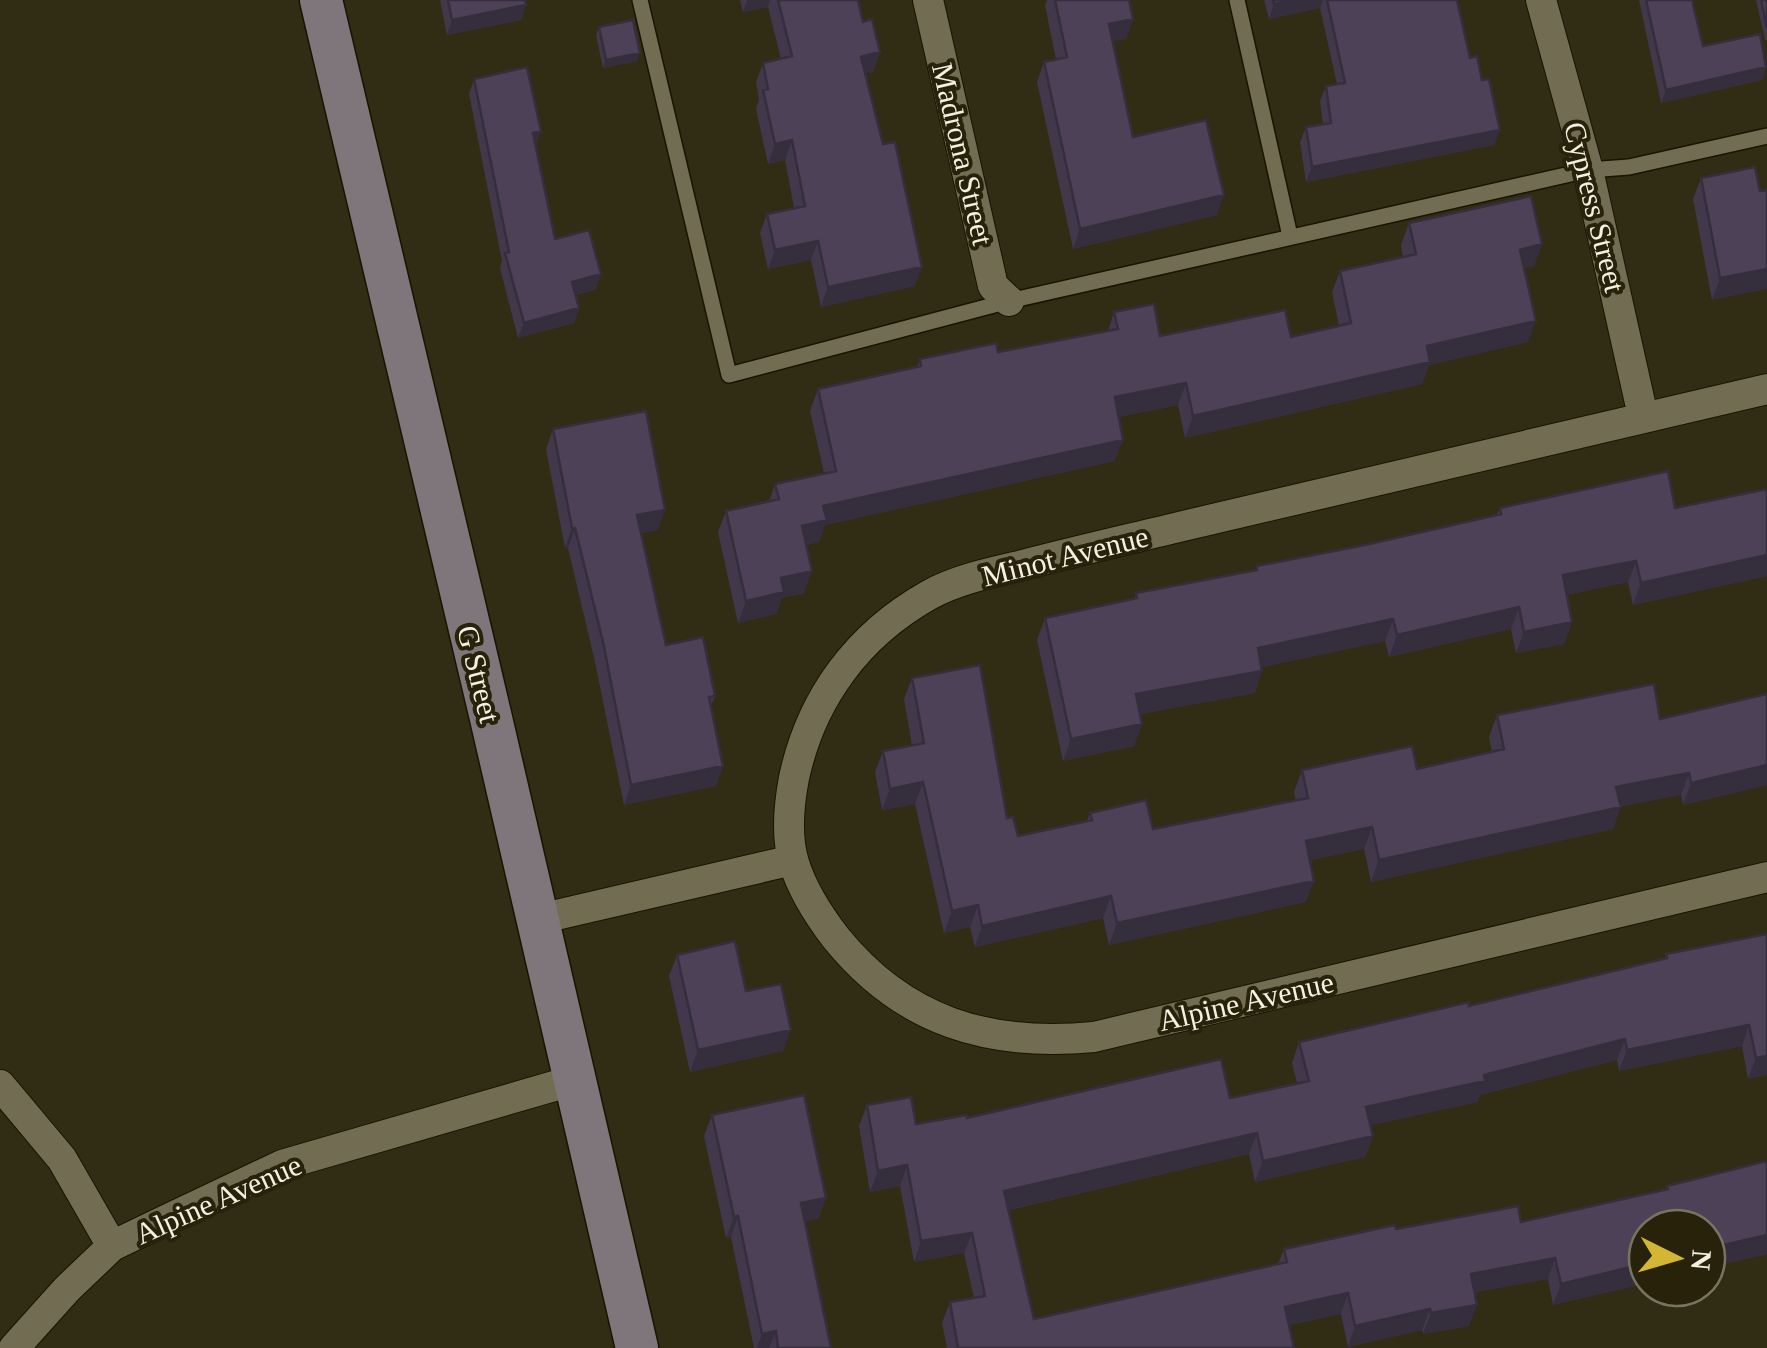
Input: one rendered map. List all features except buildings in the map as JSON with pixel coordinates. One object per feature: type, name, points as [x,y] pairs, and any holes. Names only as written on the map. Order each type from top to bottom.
[{"type":"street","name":"G Street","points":[[322,0],[637,1348]]},
{"type":"street","name":"Madrona Street","points":[[928,0],[993,286],[1009,302]]},
{"type":"street","name":"Cypress Street","points":[[1541,0],[1588,170],[1643,416]]},
{"type":"street","name":"Minot Avenue","points":[[793,860],[788,804],[800,750],[813,715],[844,666],[876,631],[931,593],[978,576],[1082,550],[1767,390]]},
{"type":"street","points":[[539,919],[793,860]]},
{"type":"street","name":"Alpine Avenue","points":[[793,860],[826,926],[863,967],[906,1001],[978,1032],[1016,1040],[1055,1041],[1094,1038],[1767,878]]},
{"type":"street","name":"Alpine Avenue","points":[[14,1348],[67,1288],[112,1246],[282,1165],[575,1080]]},
{"type":"street","points":[[0,1085],[62,1159],[112,1246]]},
{"type":"lane","points":[[640,0],[730,376],[1009,302],[1290,236],[1588,170],[1628,167],[1767,136]]},
{"type":"lane","points":[[1237,0],[1290,236]]}]
